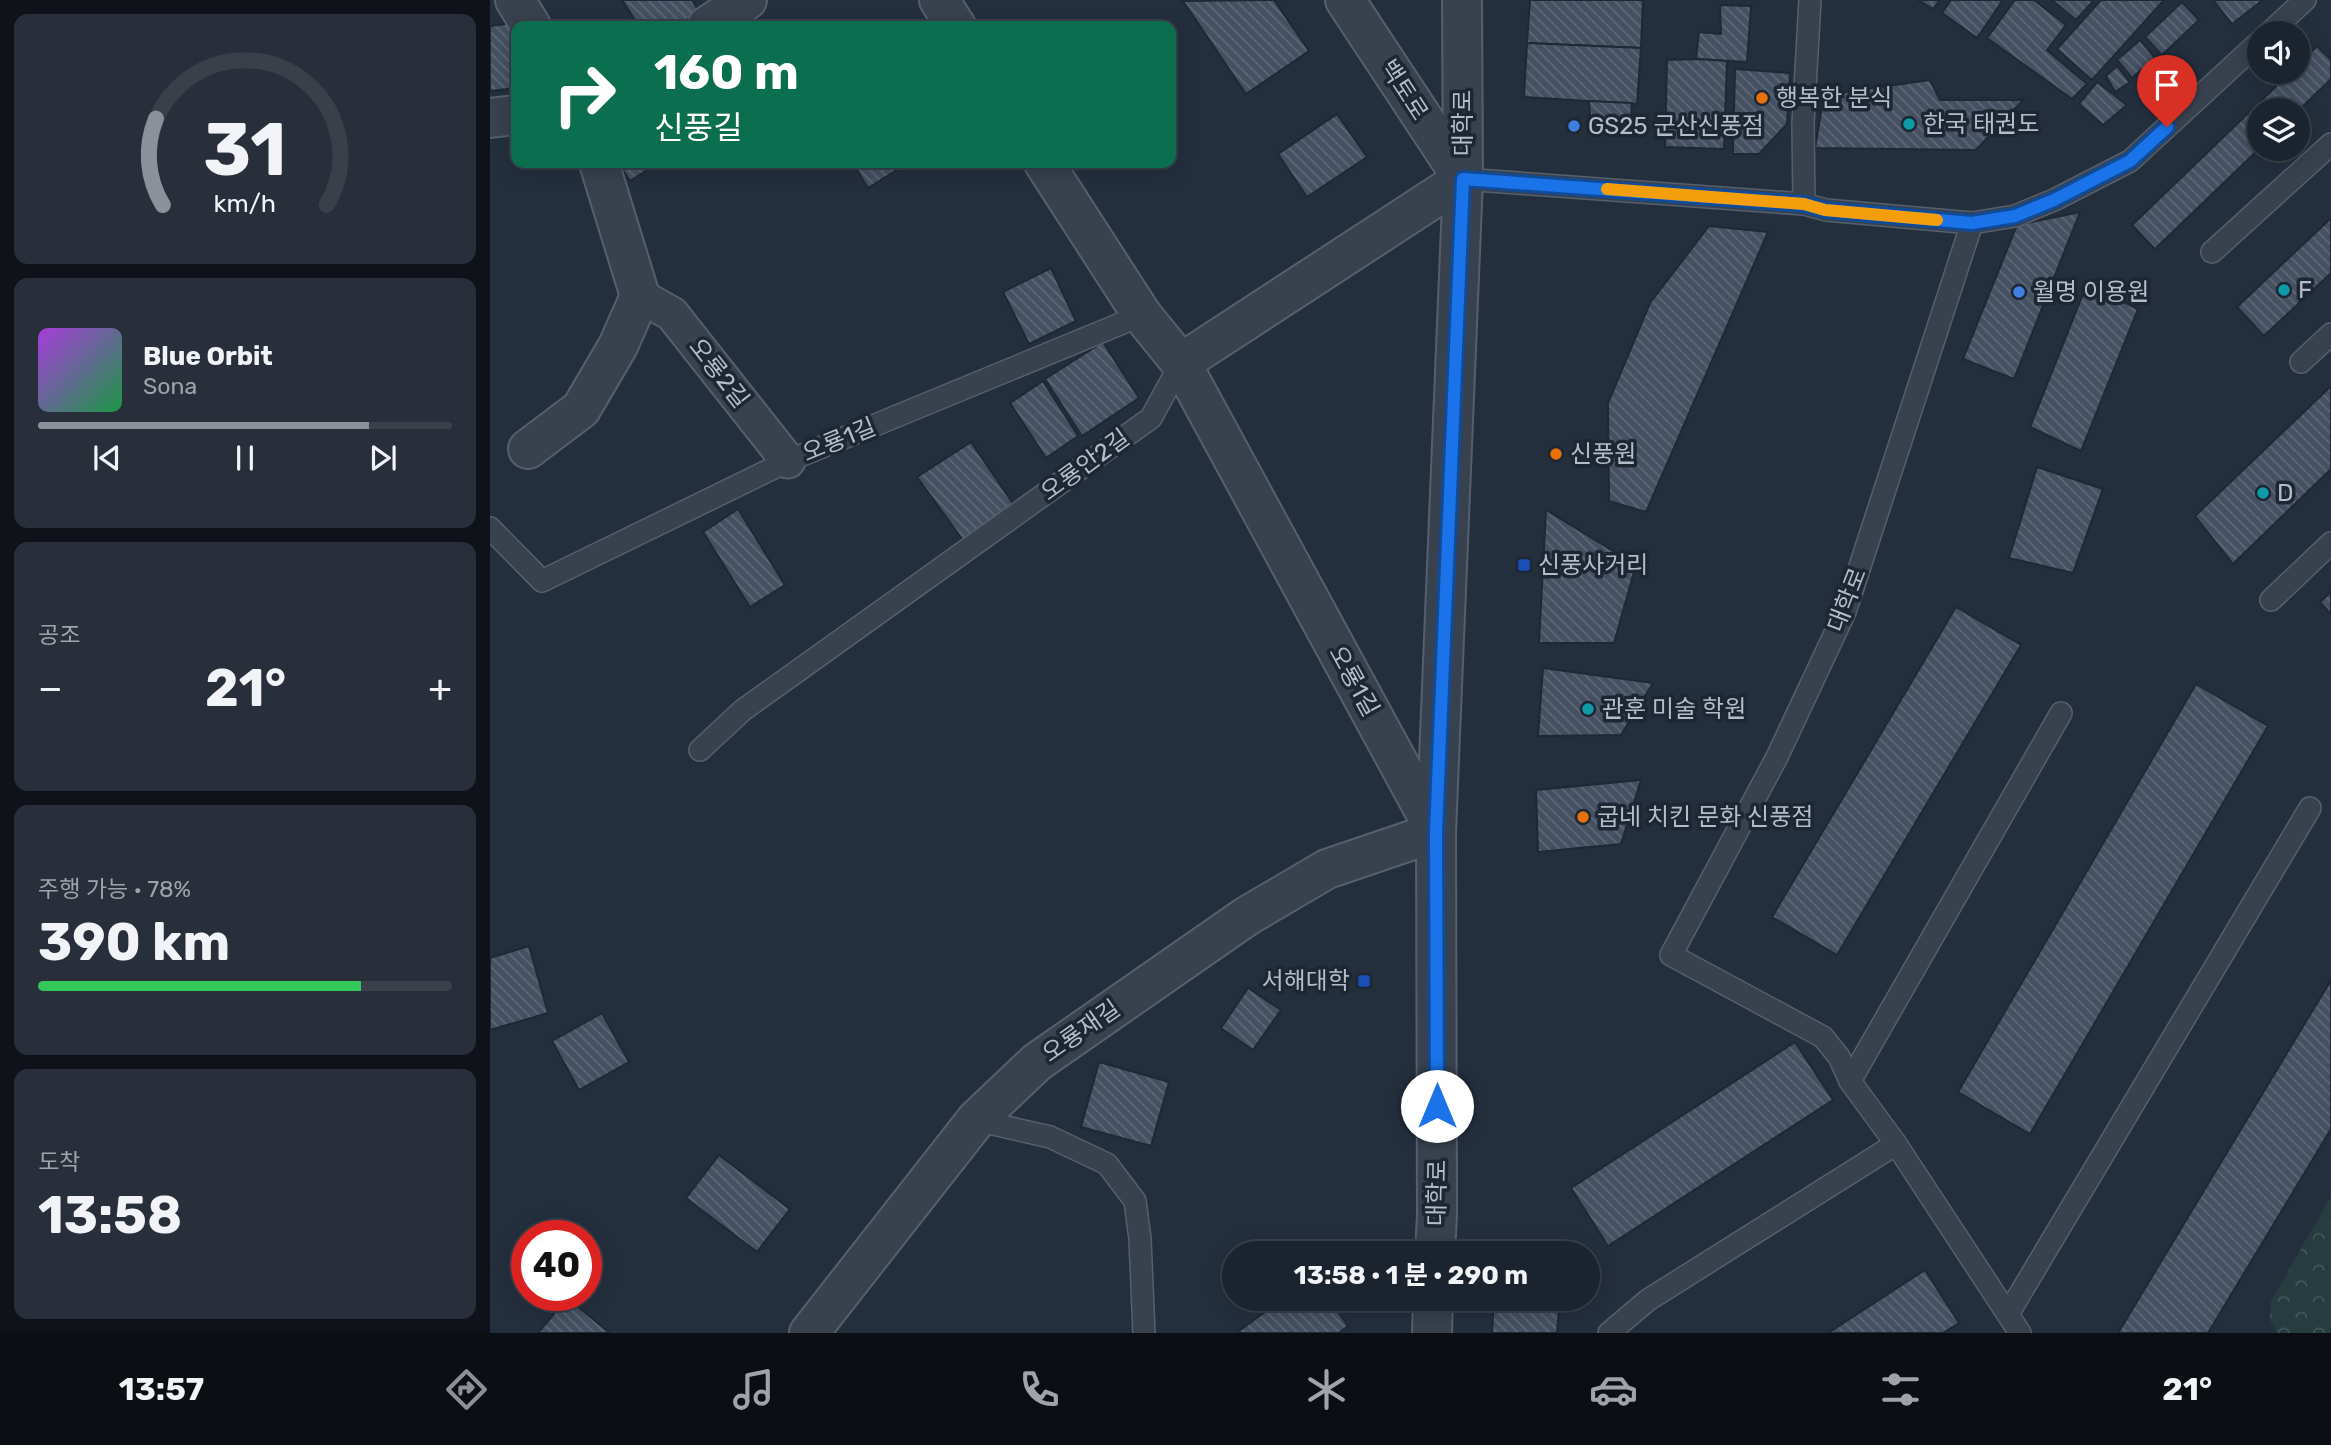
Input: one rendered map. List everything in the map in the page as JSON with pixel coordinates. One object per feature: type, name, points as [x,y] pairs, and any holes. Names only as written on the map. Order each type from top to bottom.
[{"type":"street","points":[[515,0],[528,21]]},
{"type":"street","points":[[715,21],[747,0]]},
{"type":"street","points":[[939,0],[953,21]]},
{"type":"street","name":"백토로","points":[[1345,0],[1463,179]]},
{"type":"street","name":"대학로","points":[[1436,1241],[1436,832],[1463,179],[1462,0]]},
{"type":"street","points":[[490,118],[511,116]]},
{"type":"street","points":[[528,449],[581,409],[618,346],[640,296],[601,168]]},
{"type":"street","name":"오룡1길","points":[[1047,168],[1142,315],[1181,363],[1436,832]]},
{"type":"street","name":"오룡안2길","points":[[1181,363],[1463,179]]},
{"type":"street","name":"오룡2길","points":[[640,296],[672,314],[788,461]]},
{"type":"street","name":"오룡재길","points":[[809,1333],[976,1121],[1037,1062],[1247,916],[1327,869],[1436,832]]},
{"type":"street","points":[[1432,1333],[1433,1311]]},
{"type":"lane","points":[[1804,204],[1803,124],[1811,0]]},
{"type":"lane","points":[[2282,21],[2305,0]]},
{"type":"lane","points":[[1463,179],[1804,204],[1825,210],[1972,223],[2015,216],[2054,200],[2130,161],[2247,53]]},
{"type":"lane","points":[[2212,252],[2331,144]]},
{"type":"lane","name":"대학로","points":[[1850,1082],[1839,1057],[1823,1038],[1671,955],[1777,757],[1845,612],[1972,223]]},
{"type":"lane","name":"오룡1길","points":[[490,528],[542,581],[788,461],[1142,315]]},
{"type":"lane","points":[[2301,362],[2331,334]]},
{"type":"lane","name":"오룡안2길","points":[[700,750],[743,710],[1151,418],[1181,363]]},
{"type":"lane","points":[[2271,600],[2331,543]]},
{"type":"lane","points":[[2020,1333],[1896,1144],[1850,1082],[2061,713]]},
{"type":"lane","points":[[2008,1314],[2310,808]]},
{"type":"lane","points":[[976,1121],[1050,1137],[1107,1164],[1135,1201],[1140,1238],[1144,1333]]},
{"type":"lane","points":[[1609,1333],[1648,1300],[1896,1144]]},
{"type":"green space","points":[[2331,1196],[2331,1333],[2277,1333],[2270,1320],[2271,1301]]},
{"type":"building","points":[[622,0],[692,0],[699,12],[684,21],[636,21]]},
{"type":"building","points":[[1274,0],[1309,51],[1246,94],[1183,1]]},
{"type":"building","points":[[1530,0],[1643,0],[1641,48],[1527,43]]},
{"type":"building","points":[[1918,0],[1940,0],[1933,9]]},
{"type":"building","points":[[1951,0],[2003,0],[1977,38],[1942,13]]},
{"type":"building","points":[[2015,0],[2034,0],[2066,25],[2047,50],[2087,84],[2072,99],[1987,38]]},
{"type":"building","points":[[2052,0],[2094,0],[2076,20]]},
{"type":"building","points":[[2101,0],[2164,0],[2092,80],[2057,49]]},
{"type":"building","points":[[2213,0],[2263,0],[2232,24]]},
{"type":"building","points":[[2182,2],[2199,20],[2162,55],[2145,37]]},
{"type":"building","points":[[1720,5],[1751,6],[1747,62],[1696,59],[1699,32],[1721,34]]},
{"type":"building","points":[[511,23],[511,89],[490,91],[490,26]]},
{"type":"building","points":[[2140,40],[2155,58],[2132,78],[2117,60]]},
{"type":"building","points":[[1527,43],[1641,48],[1637,104],[1524,97]]},
{"type":"building","points":[[2317,46],[2331,60],[2331,79],[2310,99],[2264,98],[2279,84],[2310,84],[2310,53]]},
{"type":"building","points":[[1667,60],[1727,61],[1724,149],[1665,147]]},
{"type":"building","points":[[2117,66],[2130,82],[2115,92],[2106,76]]},
{"type":"building","name":"행복한 분식","points":[[1735,69],[1790,73],[1787,124],[1759,154],[1733,154]]},
{"type":"building","name":"한국 태권도","points":[[1930,80],[1940,100],[2023,100],[1976,150],[1815,148],[1824,95]]},
{"type":"building","points":[[2097,82],[2127,105],[2103,125],[2079,104]]},
{"type":"building","points":[[1589,101],[1632,103],[1630,134],[1591,131]]},
{"type":"building","points":[[1337,114],[1367,157],[1307,197],[1278,154]]},
{"type":"building","points":[[2247,114],[2247,161],[2155,249],[2132,225]]},
{"type":"building","points":[[621,168],[650,168],[630,181]]},
{"type":"building","points":[[856,168],[900,168],[868,188]]},
{"type":"building","name":"월명 이용원","points":[[2080,212],[2014,379],[1963,359],[2017,225]]},
{"type":"building","name":"F","points":[[2331,218],[2331,273],[2264,336],[2237,307]]},
{"type":"building","points":[[1709,226],[1768,232],[1646,512],[1609,501],[1608,403],[1650,303]]},
{"type":"building","points":[[1051,268],[1076,321],[1029,344],[1003,292]]},
{"type":"building","points":[[2087,284],[2138,309],[2081,451],[2030,427]]},
{"type":"building","points":[[1103,342],[1139,398],[1082,436],[1045,379]]},
{"type":"building","points":[[1043,381],[1078,436],[1046,458],[1010,403]]},
{"type":"building","name":"D","points":[[2331,386],[2331,469],[2233,564],[2195,516]]},
{"type":"building","points":[[971,442],[1016,508],[965,543],[917,477]]},
{"type":"building","points":[[2037,467],[2103,489],[2073,573],[2009,558]]},
{"type":"building","points":[[738,509],[785,585],[750,607],[703,532]]},
{"type":"building","points":[[1546,510],[1636,565],[1614,643],[1539,643]]},
{"type":"building","points":[[2331,592],[2331,614],[2320,602]]},
{"type":"building","points":[[1956,607],[2021,645],[1837,955],[1772,917]]},
{"type":"building","name":"관훈 미술 학원","points":[[1543,668],[1653,683],[1621,735],[1538,736]]},
{"type":"building","points":[[2196,684],[2268,726],[2030,1134],[1958,1092]]},
{"type":"building","name":"굽네 치킨 문화 신풍점","points":[[1641,780],[1621,844],[1538,852],[1536,790]]},
{"type":"building","points":[[529,946],[548,1013],[490,1030],[490,958]]},
{"type":"building","points":[[2331,980],[2331,1129],[2208,1333],[2118,1333]]},
{"type":"building","points":[[1248,988],[1281,1010],[1253,1050],[1221,1028]]},
{"type":"building","points":[[602,1013],[629,1062],[579,1090],[552,1041]]},
{"type":"building","points":[[1795,1042],[1833,1100],[1608,1246],[1571,1188]]},
{"type":"building","points":[[1099,1062],[1169,1082],[1151,1146],[1081,1127]]},
{"type":"building","points":[[719,1155],[790,1209],[757,1252],[686,1198]]},
{"type":"building","points":[[1925,1270],[1959,1323],[1943,1333],[1828,1333]]},
{"type":"building","points":[[556,1311],[583,1311],[610,1333],[538,1333]]},
{"type":"building","points":[[1266,1311],[1337,1311],[1348,1326],[1339,1333],[1236,1333]]},
{"type":"building","points":[[1493,1311],[1559,1311],[1557,1333],[1492,1333]]},
{"type":"slow traffic","points":[[1607,189],[1804,204],[1825,210],[1937,220]]},
{"type":"place","name":"행복한 분식","points":[[1762,98]]},
{"type":"place","name":"한국 태권도","points":[[1909,124]]},
{"type":"place","name":"GS25 군산신풍점","points":[[1574,126]]},
{"type":"place","name":"F","points":[[2284,290]]},
{"type":"place","name":"월명 이용원","points":[[2019,292]]},
{"type":"place","name":"신풍원","points":[[1556,454]]},
{"type":"place","name":"D","points":[[2263,493]]},
{"type":"place","name":"신풍사거리","points":[[1524,565]]},
{"type":"place","name":"관훈 미술 학원","points":[[1588,709]]},
{"type":"place","name":"굽네 치킨 문화 신풍점","points":[[1583,817]]},
{"type":"place","name":"서해대학","points":[[1364,981]]},
{"type":"route","points":[[1437,1106],[1436,832],[1463,179],[1804,204],[1825,210],[1860,214],[1972,223],[2015,216],[2054,200],[2130,161],[2167,127]]}]
